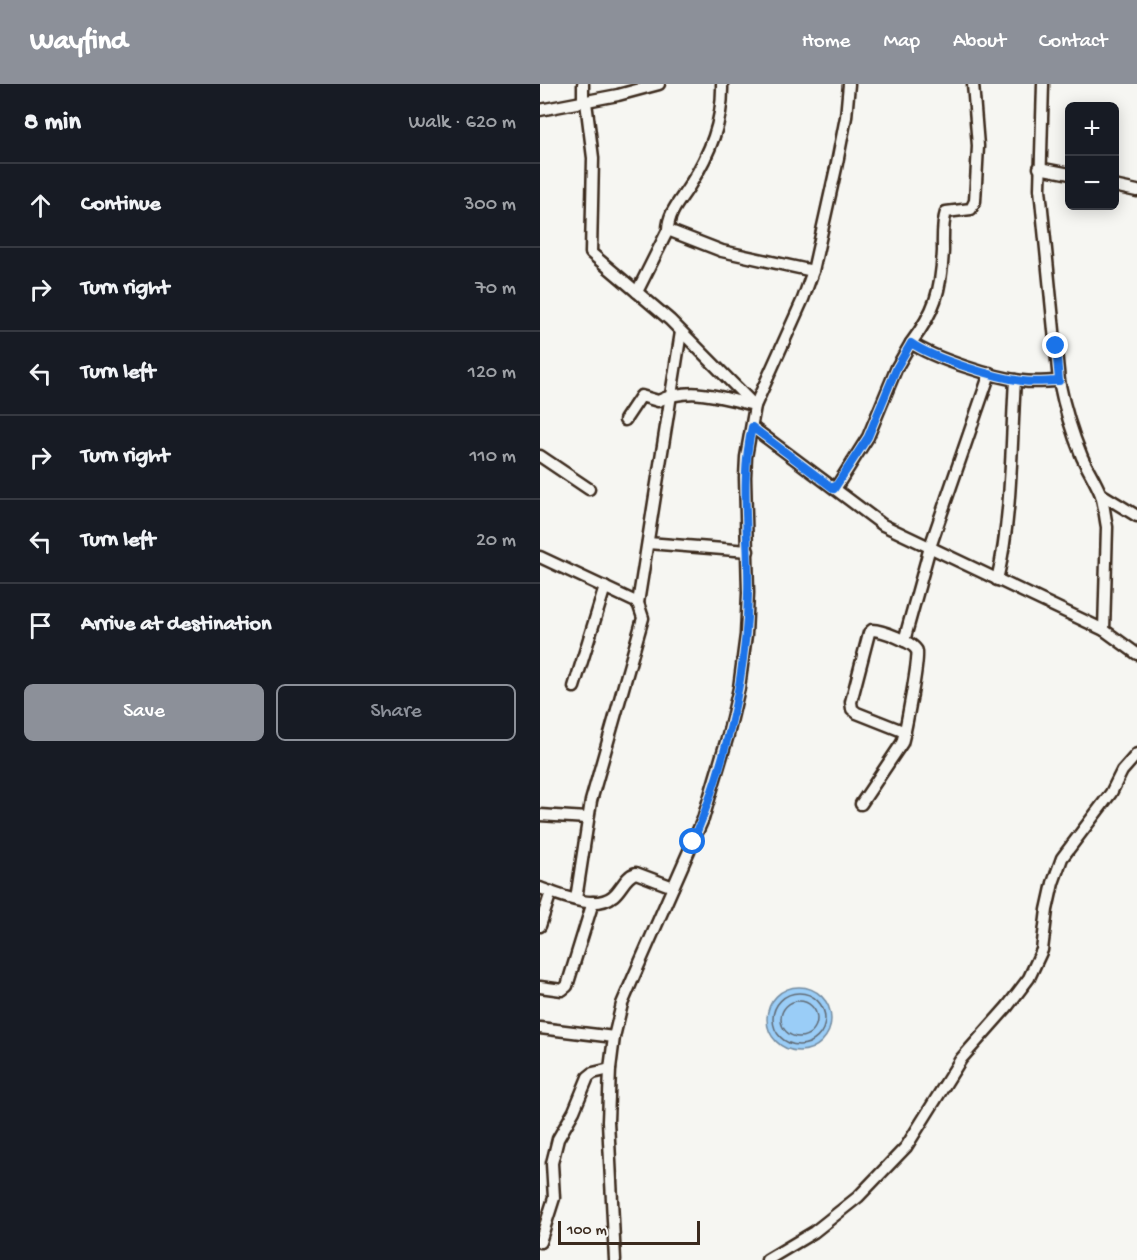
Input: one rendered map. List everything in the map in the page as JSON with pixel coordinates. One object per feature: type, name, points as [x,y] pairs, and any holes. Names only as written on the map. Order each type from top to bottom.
[{"type":"street","points":[[583,84],[593,158],[591,253],[681,332],[755,406]]},
{"type":"street","points":[[540,110],[659,84]]},
{"type":"street","points":[[637,292],[668,230],[668,218],[701,166],[714,139],[721,110],[722,84]]},
{"type":"street","points":[[615,1260],[608,1121],[614,1036],[622,1004],[703,819],[728,735],[739,688],[746,635],[745,477],[755,406],[813,271],[842,137],[849,84]]},
{"type":"street","points":[[834,489],[868,437],[897,367],[932,313],[937,299],[942,264],[946,213],[968,210],[973,207],[978,146],[973,84]]},
{"type":"street","points":[[1043,84],[1039,168],[1059,381],[1082,457],[1101,494],[1107,527],[1104,630]]},
{"type":"street","points":[[1039,168],[1065,173]]},
{"type":"street","points":[[1119,187],[1137,191]]},
{"type":"street","points":[[668,230],[722,251],[813,271]]},
{"type":"street","points":[[576,899],[588,818],[643,618],[638,603],[681,332]]},
{"type":"street","points":[[911,343],[932,354],[1015,380],[1059,381]]},
{"type":"street","points":[[904,641],[930,547],[990,373]]},
{"type":"street","points":[[997,579],[1002,560],[1008,506],[1015,380]]},
{"type":"street","points":[[625,420],[641,396],[658,401],[671,395],[693,392],[755,406]]},
{"type":"street","points":[[752,427],[883,525],[1104,630],[1137,654]]},
{"type":"street","points":[[540,456],[589,489]]},
{"type":"street","points":[[1101,494],[1137,516]]},
{"type":"street","points":[[648,543],[747,551]]},
{"type":"street","points":[[540,557],[638,603]]},
{"type":"street","points":[[574,687],[605,587]]},
{"type":"street","points":[[861,804],[902,743],[905,732],[918,657],[918,652],[904,641],[872,630],[869,633],[851,702],[852,709],[905,732]]},
{"type":"street","points":[[767,1260],[814,1232],[858,1197],[906,1147],[961,1059],[1029,978],[1042,950],[1053,883],[1062,858],[1111,794],[1122,771],[1137,754]]},
{"type":"street","points":[[540,815],[588,818]]},
{"type":"street","points":[[540,888],[593,902],[612,897],[628,877],[636,873],[672,887]]},
{"type":"street","points":[[540,927],[551,892]]},
{"type":"street","points":[[540,987],[562,990],[567,987],[593,902]]},
{"type":"street","points":[[540,1028],[614,1036]]},
{"type":"street","points":[[540,1242],[554,1198],[553,1154],[558,1139],[574,1111],[588,1077],[593,1073],[610,1068]]},
{"type":"street","points":[[540,1153],[553,1154]]},
{"type":"water","points":[[799,987],[817,993],[825,1001],[831,1019],[825,1037],[817,1045],[799,1051],[781,1045],[773,1037],[767,1019],[773,1001],[781,993]]},
{"type":"route","points":[[693,842],[703,819],[728,735],[744,662],[748,593],[745,477],[752,427],[834,489],[868,437],[901,358],[911,343],[952,362],[1021,381],[1033,382],[1059,381],[1056,346]]}]
